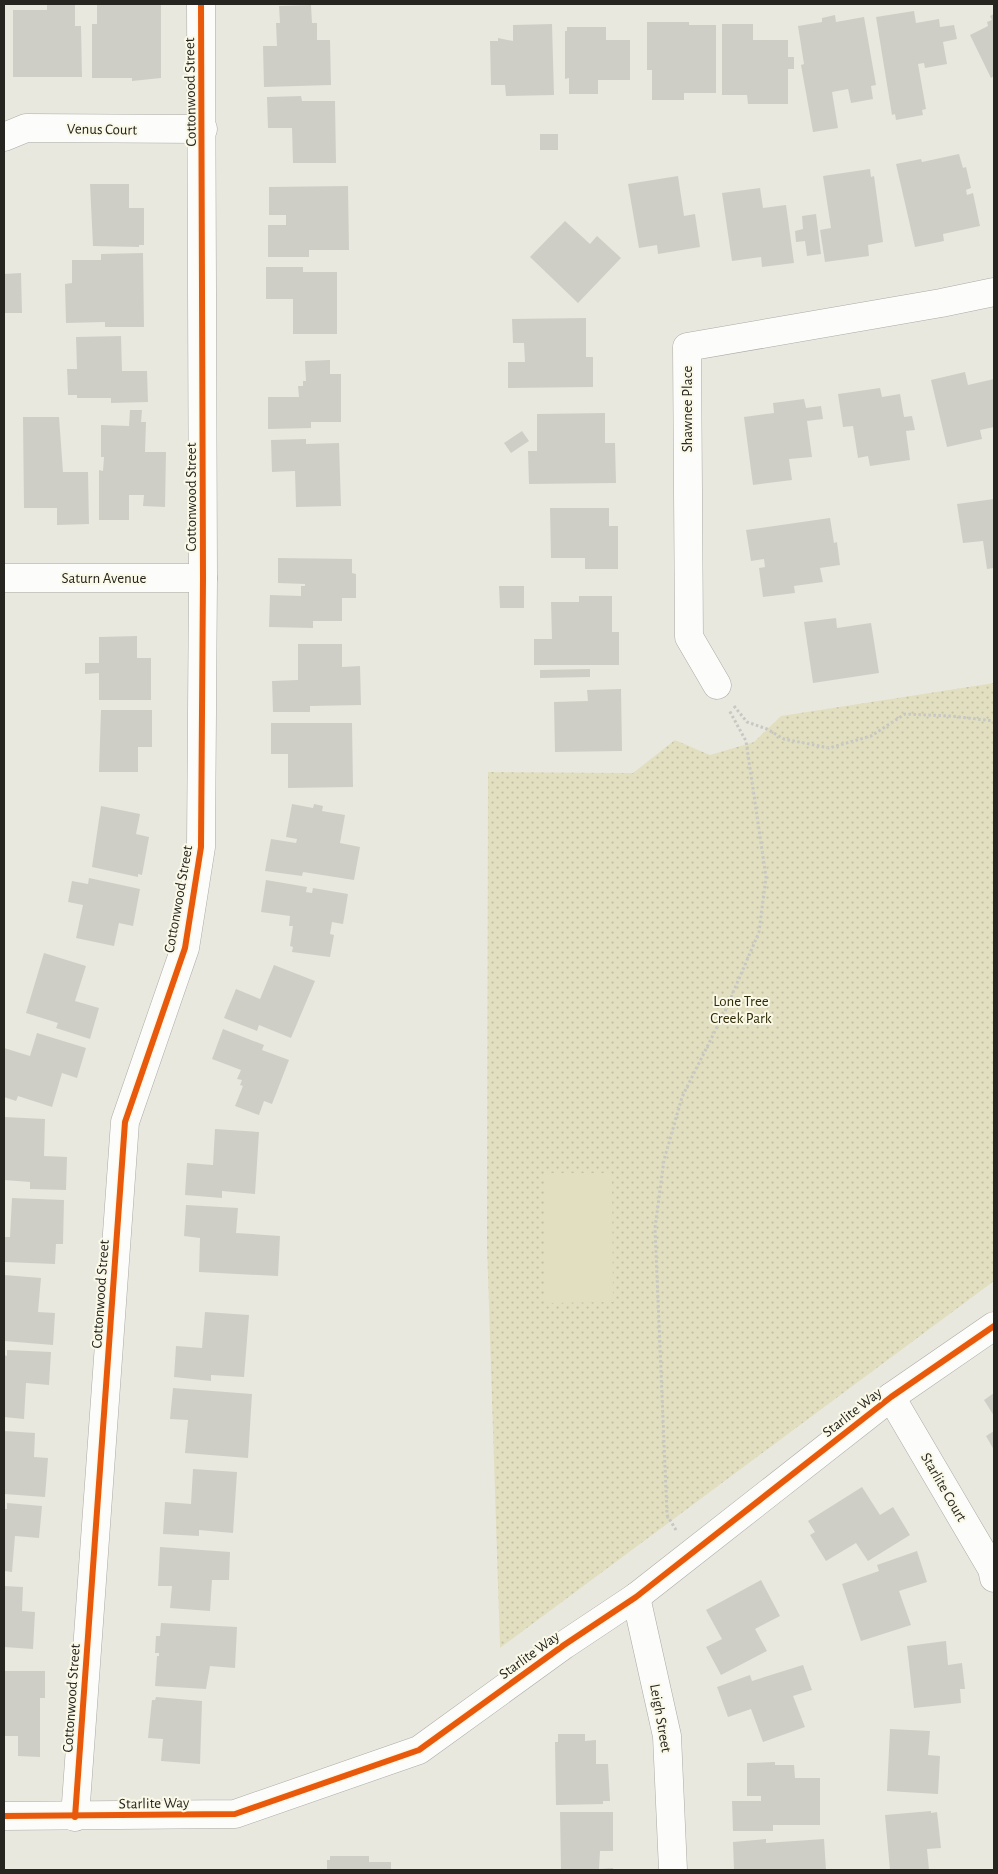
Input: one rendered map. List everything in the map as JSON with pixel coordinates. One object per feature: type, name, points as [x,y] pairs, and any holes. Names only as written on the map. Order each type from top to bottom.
[{"type":"street","name":"Cottonwood Street","points":[[75,1817],[125,1122],[185,948],[201,847],[203,130],[201,4]]},
{"type":"street","name":"Venus Court","points":[[4,137],[26,128],[203,130]]},
{"type":"street","name":"Shawnee Place","points":[[717,685],[689,637],[687,347],[994,292]]},
{"type":"street","name":"Saturn Avenue","points":[[4,578],[203,578]]},
{"type":"street","name":"Starlite Way","points":[[4,1816],[75,1817],[235,1814],[418,1750],[636,1597],[891,1397],[994,1326]]},
{"type":"street","name":"Starlite Court","points":[[891,1397],[992,1570],[994,1578]]},
{"type":"street","name":"Leigh Street","points":[[636,1597],[667,1736],[673,1870]]},
{"type":"path","points":[[717,685],[747,722],[768,729],[784,739],[829,748],[871,736],[905,714],[951,716],[994,721]]},
{"type":"path","points":[[690,1554],[667,1515],[655,1228],[664,1160],[682,1097],[726,1009],[758,932],[766,877],[746,741],[717,685]]},
{"type":"green space","name":"Lone Tree Creek Park","points":[[994,683],[994,1281],[500,1648],[487,1245],[488,772],[633,773],[675,740],[710,755],[754,742],[781,716]]},
{"type":"green space","points":[[546,1173],[612,1173],[613,1302],[546,1303]]},
{"type":"building","points":[[47,4],[75,4],[75,26],[81,26],[82,77],[13,77],[13,10],[47,10]]},
{"type":"building","points":[[97,4],[161,4],[161,78],[132,81],[132,78],[92,78],[92,24],[97,24]]},
{"type":"building","points":[[311,5],[312,23],[317,23],[317,40],[330,40],[331,85],[264,87],[263,46],[277,46],[276,23],[280,23],[279,6]]},
{"type":"building","points":[[914,11],[916,23],[939,19],[940,27],[954,25],[957,39],[943,42],[947,64],[925,68],[924,63],[918,64],[926,109],[922,110],[923,115],[896,120],[895,114],[892,115],[876,17]]},
{"type":"building","points":[[994,14],[994,76],[991,78],[970,35],[988,26],[987,22],[992,20],[990,16]]},
{"type":"building","points":[[835,15],[836,22],[864,17],[876,85],[871,86],[873,99],[851,103],[848,89],[832,92],[838,128],[813,132],[801,65],[804,64],[798,26],[822,22],[822,18]]},
{"type":"building","points":[[647,22],[689,22],[689,25],[716,25],[716,93],[684,93],[684,100],[652,100],[652,70],[647,70]]},
{"type":"building","points":[[552,24],[554,95],[506,96],[505,85],[491,85],[490,41],[498,41],[498,38],[513,41],[513,25]]},
{"type":"building","points":[[722,24],[753,24],[753,40],[788,40],[788,57],[794,57],[794,69],[788,69],[788,104],[748,104],[747,95],[722,95]]},
{"type":"building","points":[[567,27],[606,27],[606,40],[630,40],[630,80],[598,80],[598,94],[569,94],[569,78],[565,79],[565,31],[567,31]]},
{"type":"building","points":[[301,96],[302,101],[335,101],[336,163],[293,163],[292,128],[268,128],[267,97]]},
{"type":"building","points":[[540,134],[558,134],[558,150],[540,150]]},
{"type":"building","points":[[959,154],[963,168],[966,167],[971,188],[966,190],[967,195],[973,193],[980,226],[943,234],[944,241],[915,247],[896,164],[921,159],[922,162]]},
{"type":"building","points":[[870,169],[871,177],[874,176],[883,242],[868,245],[869,256],[825,262],[820,230],[831,228],[823,176]]},
{"type":"building","points":[[678,176],[684,216],[695,214],[700,247],[658,254],[657,245],[639,248],[628,184]]},
{"type":"building","points":[[90,184],[129,184],[129,208],[144,208],[144,245],[139,245],[139,247],[93,246]]},
{"type":"building","points":[[348,186],[349,250],[309,250],[309,257],[268,257],[268,225],[286,225],[286,215],[269,215],[269,187]]},
{"type":"building","points":[[760,188],[763,208],[786,205],[794,263],[762,267],[761,257],[732,261],[722,193]]},
{"type":"building","points":[[816,214],[821,254],[807,256],[805,241],[796,242],[795,231],[803,229],[802,216]]},
{"type":"building","points":[[565,221],[590,244],[597,236],[621,258],[578,303],[530,257]]},
{"type":"building","points":[[143,253],[144,327],[105,327],[105,322],[66,323],[65,284],[72,283],[72,260],[101,260],[101,254]]},
{"type":"building","points":[[266,267],[303,267],[303,272],[337,272],[337,334],[293,334],[293,299],[266,299]]},
{"type":"building","points":[[21,273],[22,313],[4,313],[4,274]]},
{"type":"building","points":[[586,318],[586,357],[593,357],[593,387],[508,388],[508,362],[525,362],[524,343],[513,343],[512,319]]},
{"type":"building","points":[[121,336],[122,371],[147,371],[148,402],[111,403],[111,398],[77,398],[77,395],[68,395],[67,369],[77,369],[76,337]]},
{"type":"building","points":[[330,360],[330,374],[341,374],[341,422],[311,422],[311,428],[268,429],[268,397],[299,397],[298,386],[303,386],[303,381],[306,381],[305,361]]},
{"type":"building","points":[[965,372],[968,385],[994,379],[994,427],[980,430],[982,439],[947,447],[931,380]]},
{"type":"building","points":[[880,388],[882,397],[900,394],[904,417],[912,416],[915,430],[906,431],[910,460],[870,466],[868,456],[858,458],[853,426],[843,427],[838,394]]},
{"type":"building","points":[[804,399],[806,408],[821,406],[823,419],[807,421],[812,457],[789,459],[792,480],[753,485],[744,417],[774,413],[773,403]]},
{"type":"building","points":[[130,410],[142,410],[141,422],[146,422],[145,452],[166,452],[165,507],[143,506],[144,495],[129,495],[129,520],[99,520],[99,470],[103,471],[104,457],[101,457],[101,425],[129,426]]},
{"type":"building","points":[[605,413],[605,443],[615,443],[616,483],[529,484],[528,451],[537,451],[537,414]]},
{"type":"building","points":[[23,417],[59,417],[63,472],[88,472],[89,524],[57,525],[57,508],[24,508]]},
{"type":"building","points":[[522,431],[529,441],[511,453],[504,443]]},
{"type":"building","points":[[306,439],[306,444],[339,443],[341,506],[296,507],[295,471],[272,472],[271,440]]},
{"type":"building","points":[[994,499],[994,568],[987,569],[983,541],[963,543],[957,504]]},
{"type":"building","points":[[550,508],[609,508],[609,526],[618,526],[618,569],[585,569],[585,558],[551,558]]},
{"type":"building","points":[[830,518],[834,543],[837,542],[840,565],[820,568],[823,582],[794,586],[795,593],[763,597],[759,568],[765,567],[764,559],[751,561],[746,530]]},
{"type":"building","points":[[278,558],[352,559],[352,573],[356,574],[356,598],[342,598],[342,621],[313,621],[313,628],[269,627],[270,595],[301,596],[301,586],[305,586],[305,584],[278,583]]},
{"type":"building","points":[[499,586],[524,586],[524,608],[500,608]]},
{"type":"building","points":[[579,596],[612,596],[612,632],[619,632],[619,665],[534,665],[534,639],[552,639],[551,602],[579,602]]},
{"type":"building","points":[[836,618],[837,628],[871,623],[879,673],[813,683],[804,622]]},
{"type":"building","points":[[137,636],[137,658],[151,658],[151,700],[99,700],[99,673],[85,674],[85,663],[99,663],[99,637]]},
{"type":"building","points":[[298,644],[342,644],[342,667],[360,666],[361,705],[310,706],[310,712],[273,712],[272,681],[298,680]]},
{"type":"building","points":[[590,669],[590,677],[540,678],[540,670]]},
{"type":"building","points":[[621,689],[622,751],[555,752],[554,702],[588,701],[587,690]]},
{"type":"building","points":[[101,710],[152,710],[152,747],[138,747],[138,772],[99,772]]},
{"type":"building","points":[[271,723],[352,723],[353,787],[288,788],[288,754],[271,754]]},
{"type":"building","points":[[292,804],[313,808],[314,804],[323,806],[322,811],[345,815],[340,843],[360,847],[354,880],[303,872],[302,876],[265,871],[271,839],[296,843],[297,839],[286,837]]},
{"type":"building","points":[[101,806],[140,814],[136,834],[149,837],[142,875],[138,874],[138,877],[92,867]]},
{"type":"building","points":[[89,878],[140,889],[133,926],[119,923],[114,946],[76,938],[83,905],[68,902],[72,881],[88,884]]},
{"type":"building","points":[[266,880],[307,887],[306,892],[312,893],[313,888],[348,894],[343,924],[332,922],[330,934],[334,935],[330,957],[292,952],[293,947],[290,946],[293,926],[289,926],[290,916],[261,912]]},
{"type":"building","points":[[44,953],[86,966],[75,1001],[99,1008],[90,1039],[56,1028],[58,1023],[26,1013]]},
{"type":"building","points":[[274,965],[315,981],[291,1038],[259,1025],[257,1031],[224,1018],[236,989],[260,999]]},
{"type":"building","points":[[223,1029],[264,1045],[262,1050],[289,1060],[272,1104],[264,1101],[259,1115],[235,1106],[243,1086],[240,1085],[242,1080],[237,1079],[241,1070],[212,1059]]},
{"type":"building","points":[[37,1033],[86,1048],[77,1078],[62,1073],[52,1107],[18,1096],[16,1101],[4,1097],[4,1048],[30,1056]]},
{"type":"building","points":[[4,1117],[45,1119],[44,1156],[67,1157],[66,1190],[30,1189],[30,1182],[4,1180]]},
{"type":"building","points":[[215,1129],[259,1132],[255,1194],[222,1191],[222,1198],[185,1195],[187,1163],[213,1165]]},
{"type":"building","points":[[12,1198],[64,1200],[63,1244],[56,1244],[55,1264],[4,1262],[4,1237],[10,1237]]},
{"type":"building","points":[[186,1205],[238,1208],[236,1233],[280,1236],[278,1276],[199,1272],[200,1238],[184,1236]]},
{"type":"building","points":[[4,1275],[41,1278],[38,1312],[55,1313],[53,1345],[4,1341]]},
{"type":"building","points":[[205,1312],[249,1315],[244,1377],[211,1375],[211,1381],[174,1377],[176,1346],[202,1348]]},
{"type":"building","points":[[7,1350],[51,1352],[49,1385],[26,1383],[24,1419],[4,1417],[4,1355],[7,1356]]},
{"type":"building","points":[[173,1388],[252,1394],[248,1458],[185,1453],[188,1420],[170,1419]]},
{"type":"building","points":[[994,1393],[994,1416],[984,1400]]},
{"type":"building","points":[[4,1431],[35,1433],[34,1457],[48,1458],[45,1497],[4,1494]]},
{"type":"building","points":[[994,1431],[994,1450],[986,1436]]},
{"type":"building","points":[[193,1469],[237,1472],[233,1533],[199,1530],[199,1536],[163,1534],[165,1502],[191,1504]]},
{"type":"building","points":[[862,1487],[880,1515],[893,1507],[910,1535],[868,1561],[856,1543],[826,1561],[810,1535],[815,1532],[808,1521]]},
{"type":"building","points":[[7,1503],[42,1506],[39,1538],[15,1536],[12,1572],[4,1571],[4,1509],[7,1509]]},
{"type":"building","points":[[160,1547],[230,1552],[229,1580],[212,1580],[210,1611],[170,1608],[172,1586],[158,1586]]},
{"type":"building","points":[[917,1551],[927,1582],[899,1591],[911,1625],[861,1641],[842,1584],[879,1571],[877,1565]]},
{"type":"building","points":[[761,1580],[780,1616],[755,1629],[767,1651],[721,1675],[706,1647],[722,1639],[706,1610]]},
{"type":"building","points":[[4,1586],[23,1587],[22,1611],[35,1612],[33,1649],[4,1647]]},
{"type":"building","points":[[161,1623],[237,1627],[235,1668],[210,1666],[206,1689],[155,1686],[157,1656],[159,1656],[159,1653],[155,1653],[156,1636],[160,1636]]},
{"type":"building","points":[[946,1641],[948,1665],[962,1663],[965,1689],[960,1689],[961,1703],[914,1708],[907,1646]]},
{"type":"building","points":[[803,1665],[812,1690],[793,1696],[805,1727],[763,1742],[751,1709],[728,1717],[717,1687],[750,1675],[752,1681]]},
{"type":"building","points":[[4,1671],[45,1671],[45,1698],[40,1698],[40,1757],[18,1756],[18,1736],[4,1736]]},
{"type":"building","points":[[156,1697],[202,1701],[200,1764],[161,1761],[163,1739],[148,1738],[152,1700],[155,1700]]},
{"type":"building","points":[[890,1729],[930,1731],[928,1755],[940,1756],[938,1794],[887,1791]]},
{"type":"building","points":[[558,1734],[585,1734],[585,1741],[596,1740],[596,1764],[608,1764],[610,1801],[603,1801],[603,1804],[556,1805],[555,1742],[558,1742]]},
{"type":"building","points":[[775,1762],[775,1765],[794,1765],[795,1778],[820,1778],[820,1825],[773,1825],[773,1831],[733,1831],[732,1801],[761,1801],[761,1796],[747,1796],[747,1763]]},
{"type":"building","points":[[931,1811],[931,1813],[937,1812],[941,1848],[927,1849],[929,1870],[890,1870],[885,1815]]},
{"type":"building","points":[[560,1812],[613,1812],[613,1851],[600,1851],[599,1869],[613,1868],[613,1870],[561,1870]]},
{"type":"building","points":[[766,1839],[766,1843],[824,1839],[826,1870],[734,1870],[733,1842]]},
{"type":"building","points":[[330,1856],[369,1856],[369,1862],[391,1862],[391,1870],[327,1870],[327,1860],[330,1860]]},
{"type":"cycle path","points":[[75,1817],[125,1122],[185,948],[201,847],[203,578],[201,4]]},
{"type":"cycle path","points":[[4,1816],[235,1814],[419,1750],[564,1645],[636,1597],[891,1397],[994,1326]]}]
